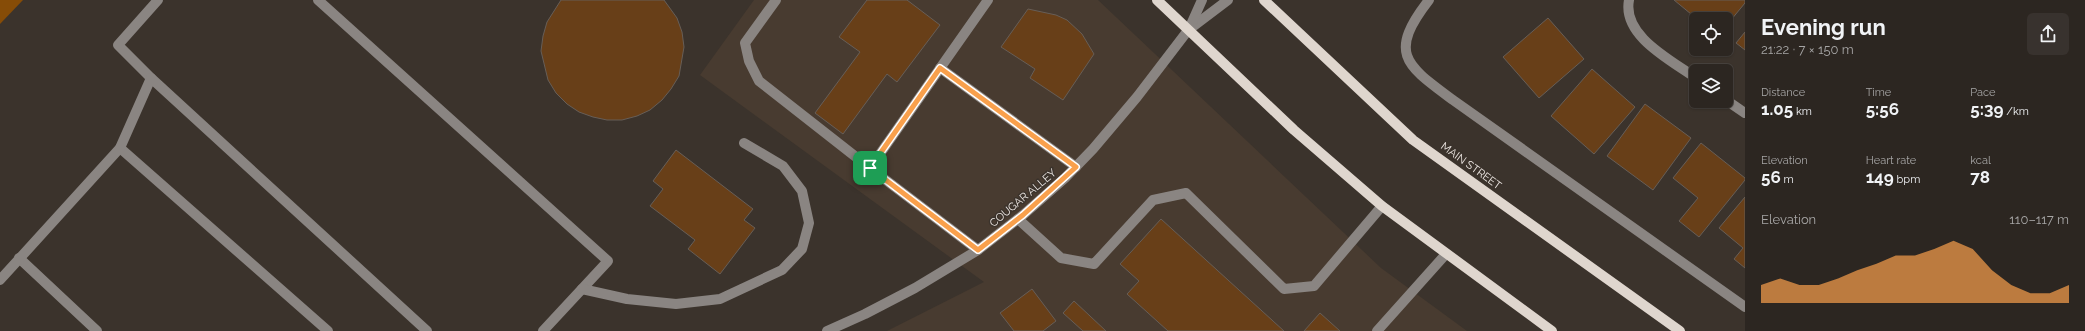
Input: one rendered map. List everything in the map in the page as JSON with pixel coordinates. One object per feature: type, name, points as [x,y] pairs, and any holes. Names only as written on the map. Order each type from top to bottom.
[{"type":"main road","points":[[1157,0],[1294,130],[1382,206],[1552,331]]},
{"type":"main road","name":"MAIN STREET","points":[[1264,0],[1413,140],[1680,331]]},
{"type":"street","points":[[158,0],[118,45],[151,78],[427,331]]},
{"type":"street","points":[[318,0],[608,261],[543,331]]},
{"type":"street","points":[[776,0],[745,43],[749,61],[759,81],[978,250]]},
{"type":"street","points":[[1189,29],[1202,0]]},
{"type":"street","points":[[1189,29],[1228,0]]},
{"type":"street","points":[[1429,0],[1409,29],[1406,45],[1409,59],[1419,74],[1453,100],[1745,307]]},
{"type":"street","points":[[1629,0],[1628,11],[1634,26],[1649,44],[1689,73]]},
{"type":"street","points":[[870,168],[940,68],[984,1]]},
{"type":"street","name":"COUGAR ALLEY","points":[[827,331],[865,314],[915,288],[978,250],[1018,219],[1076,167],[1137,97],[1189,29]]},
{"type":"street","points":[[940,68],[1076,167]]},
{"type":"street","points":[[0,280],[120,148],[151,78]]},
{"type":"street","points":[[1733,105],[1745,113]]},
{"type":"street","points":[[582,289],[627,299],[676,304],[720,299],[782,270],[802,249],[809,223],[802,191],[782,166],[744,143]]},
{"type":"street","points":[[120,148],[328,331]]},
{"type":"street","points":[[1018,219],[1061,258],[1094,264],[1153,200],[1186,193],[1284,289],[1314,286],[1382,206]]},
{"type":"street","points":[[1377,331],[1446,254]]},
{"type":"street","points":[[19,258],[96,331]]},
{"type":"shaded area","points":[[0,0],[23,0],[0,24]]},
{"type":"shaded area","points":[[754,0],[1098,0],[1381,268],[1467,331],[887,331],[984,282],[700,75]]},
{"type":"building","points":[[561,0],[664,0],[677,18],[682,32],[684,47],[679,76],[662,100],[650,110],[637,116],[622,120],[607,120],[593,117],[579,112],[567,104],[556,93],[548,80],[541,51],[547,22]]},
{"type":"building","points":[[867,0],[907,0],[940,25],[897,82],[887,74],[843,134],[815,113],[860,52],[839,37]]},
{"type":"building","points":[[1674,0],[1745,0],[1745,3],[1733,18],[1733,12],[1689,12]]},
{"type":"building","points":[[1028,9],[1056,15],[1067,20],[1082,34],[1094,54],[1063,100],[1030,78],[1035,69],[1001,47]]},
{"type":"building","points":[[1548,18],[1584,59],[1539,98],[1503,57]]},
{"type":"building","points":[[1745,32],[1745,50],[1736,43]]},
{"type":"building","points":[[1592,69],[1635,107],[1594,154],[1551,116]]},
{"type":"building","points":[[1645,104],[1691,138],[1653,190],[1607,156]]},
{"type":"building","points":[[1701,143],[1745,178],[1745,180],[1699,237],[1679,221],[1698,198],[1673,178]]},
{"type":"building","points":[[676,150],[753,209],[744,220],[755,228],[720,274],[688,249],[695,240],[650,206],[663,189],[653,181]]},
{"type":"building","points":[[1745,197],[1745,268],[1734,259],[1743,248],[1719,228]]},
{"type":"building","points":[[1161,219],[1284,331],[1168,331],[1127,294],[1139,281],[1120,264]]},
{"type":"building","points":[[1032,289],[1056,321],[1043,331],[1014,331],[1000,313]]},
{"type":"building","points":[[1074,301],[1106,331],[1083,331],[1063,313]]},
{"type":"building","points":[[1320,313],[1340,331],[1304,331]]},
{"type":"route","points":[[940,68],[1076,167],[1023,215],[978,250],[870,168],[940,68]]}]
